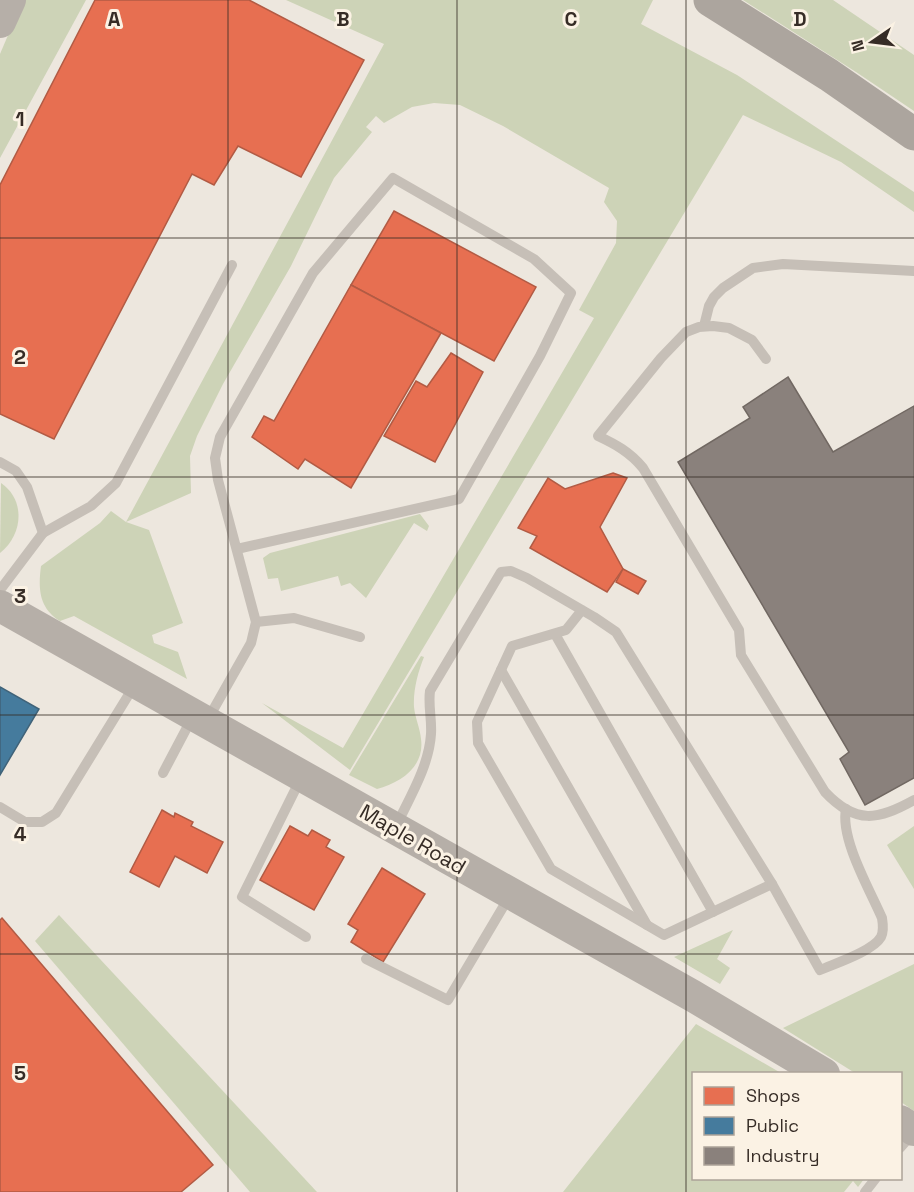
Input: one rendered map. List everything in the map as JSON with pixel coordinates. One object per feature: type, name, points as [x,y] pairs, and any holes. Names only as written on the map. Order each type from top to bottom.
[{"type":"highway","points":[[710,0],[829,75],[914,134]]},
{"type":"street","points":[[0,22],[10,0]]},
{"type":"street","name":"Maple Road","points":[[0,606],[703,1001],[821,1072]]},
{"type":"lane","points":[[163,773],[250,643],[256,622],[237,549],[216,468],[215,458],[220,437],[313,273],[393,178],[534,259],[572,293],[540,356],[459,499],[237,549]]},
{"type":"lane","points":[[704,326],[714,297],[723,288],[753,268],[783,264],[914,271]]},
{"type":"lane","points":[[0,590],[43,533],[92,506],[116,483],[232,265]]},
{"type":"lane","points":[[766,359],[752,340],[729,328],[704,326],[686,332],[676,341],[598,436],[634,457],[643,468],[739,630],[741,655],[825,792],[836,804],[861,816],[880,816],[914,800]]},
{"type":"lane","points":[[0,462],[16,471],[27,487],[43,533]]},
{"type":"lane","points":[[395,829],[425,763],[431,733],[428,707],[430,691],[501,572],[511,571],[527,578],[616,632],[772,884],[820,969],[862,951],[880,938],[884,929],[882,918],[852,852],[844,816],[846,809]]},
{"type":"lane","points":[[582,610],[566,630],[512,646],[477,722],[478,743],[551,869],[664,935],[772,884]]},
{"type":"lane","points":[[256,622],[294,618],[360,637]]},
{"type":"lane","points":[[555,634],[713,912]]},
{"type":"lane","points":[[501,670],[647,925]]},
{"type":"lane","points":[[0,807],[25,822],[42,822],[56,813],[136,683]]},
{"type":"lane","points":[[303,775],[243,897],[306,937]]},
{"type":"lane","points":[[366,958],[448,1000],[511,894]]},
{"type":"lane","points":[[902,1146],[914,1131]]},
{"type":"lane","points":[[865,1192],[875,1180]]},
{"type":"green space","points":[[23,0],[86,0],[0,158],[0,54]]},
{"type":"green space","points":[[286,0],[653,0],[641,24],[737,75],[914,192],[914,212],[841,162],[743,115],[350,770],[262,703],[343,748],[594,318],[579,310],[616,243],[617,221],[604,202],[609,188],[503,126],[460,105],[434,103],[412,107],[384,123],[376,116],[366,127],[372,132],[334,178],[291,266],[223,384],[197,436],[190,456],[191,493],[126,522],[384,44]]},
{"type":"green space","points":[[743,0],[833,0],[914,55],[914,111],[856,72]]},
{"type":"green space","points":[[1,483],[15,499],[18,518],[13,537],[0,553]]},
{"type":"green space","points":[[111,511],[126,522],[149,530],[183,623],[152,635],[154,643],[178,652],[187,679],[74,616],[60,621],[44,604],[40,590],[41,566],[100,523]]},
{"type":"green space","points":[[420,514],[429,526],[427,531],[414,523],[366,598],[350,583],[341,586],[338,576],[281,591],[278,578],[268,579],[263,558],[270,553]]},
{"type":"green space","points":[[421,656],[424,657],[416,681],[414,701],[421,739],[419,758],[415,766],[402,778],[377,789],[349,775]]},
{"type":"green space","points":[[914,826],[914,889],[887,845]]},
{"type":"green space","points":[[59,915],[317,1192],[250,1192],[35,941]]},
{"type":"green space","points":[[733,930],[717,959],[730,968],[720,984],[674,957]]},
{"type":"green space","points":[[914,964],[914,1111],[902,1103],[902,1072],[853,1072],[783,1028]]},
{"type":"green space","points":[[696,1024],[779,1072],[692,1072],[692,1180],[863,1180],[858,1187],[853,1181],[844,1192],[563,1192]]},
{"type":"building: Shops","points":[[95,0],[249,0],[364,60],[301,177],[238,146],[214,185],[192,174],[54,439],[0,414],[0,185]]},
{"type":"building: Shops","points":[[394,211],[536,287],[494,361],[351,285]]},
{"type":"building: Shops","points":[[351,285],[441,333],[351,488],[305,459],[298,469],[252,437],[264,416],[274,421]]},
{"type":"building: Shops","points":[[451,353],[483,372],[435,462],[384,436],[416,381],[427,387]]},
{"type":"building: Shops","points":[[613,473],[627,478],[600,527],[623,569],[607,592],[530,548],[537,536],[518,528],[548,478],[565,489]]},
{"type":"building: Shops","points":[[623,569],[646,581],[638,594],[616,582]]},
{"type":"building: Shops","points":[[162,810],[174,817],[175,813],[193,822],[191,826],[223,842],[207,873],[175,856],[159,887],[130,872]]},
{"type":"building: Shops","points":[[290,826],[308,836],[312,830],[330,840],[326,847],[344,857],[314,910],[260,880]]},
{"type":"building: Shops","points":[[382,868],[425,894],[383,962],[351,942],[358,930],[348,924]]},
{"type":"building: Shops","points":[[2,918],[213,1165],[181,1192],[0,1192],[0,920]]},
{"type":"building: Public","points":[[0,687],[39,709],[0,775]]},
{"type":"building: Industry","points":[[788,377],[833,452],[914,406],[914,778],[865,805],[840,759],[849,752],[678,462],[750,418],[743,407]]}]
